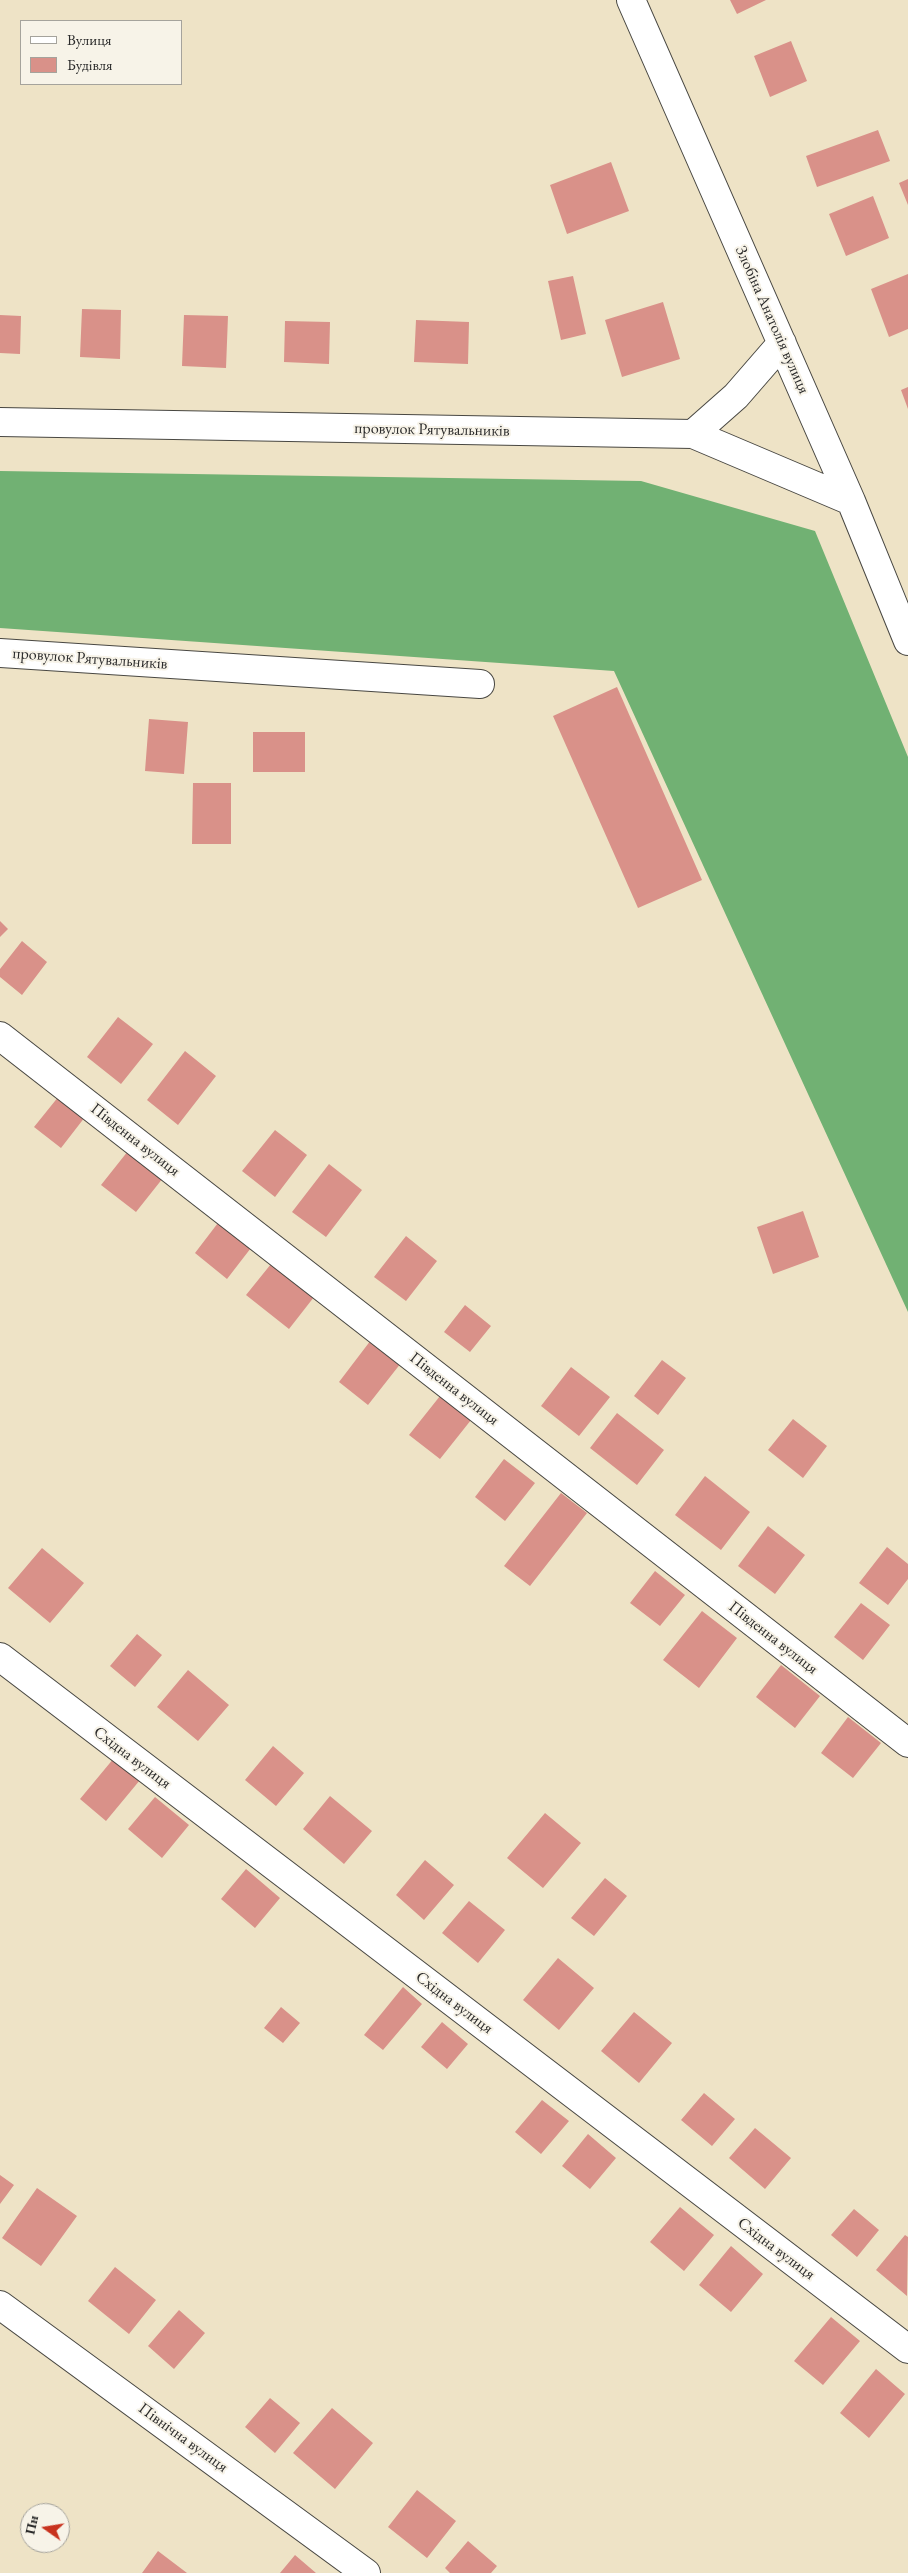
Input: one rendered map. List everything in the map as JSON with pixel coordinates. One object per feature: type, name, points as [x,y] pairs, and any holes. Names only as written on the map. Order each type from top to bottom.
[{"type":"street","name":"Злобіна Анатолія вулиця","points":[[631,0],[851,501],[908,642]]},
{"type":"street","points":[[693,434],[736,396],[782,343]]},
{"type":"street","name":"провулок Рятувальників","points":[[0,422],[693,434],[851,501]]},
{"type":"street","name":"провулок Рятувальників","points":[[0,653],[480,684]]},
{"type":"street","name":"Південна вулиця","points":[[0,1036],[908,1743]]},
{"type":"street","name":"Східна вулиця","points":[[0,1657],[908,2349]]},
{"type":"street","name":"Північна вулиця","points":[[0,2305],[366,2573]]},
{"type":"green space","points":[[0,471],[641,481],[815,531],[908,757],[908,1312],[614,671],[0,628]]},
{"type":"building","points":[[730,0],[766,0],[737,14]]},
{"type":"building","points":[[791,41],[807,81],[770,97],[754,56]]},
{"type":"building","points":[[878,130],[890,161],[817,187],[806,156]]},
{"type":"building","points":[[611,162],[629,211],[567,234],[550,185]]},
{"type":"building","points":[[908,179],[908,205],[899,183]]},
{"type":"building","points":[[873,196],[889,238],[846,256],[829,214]]},
{"type":"building","points":[[908,274],[908,329],[889,337],[871,289]]},
{"type":"building","points":[[573,276],[586,334],[561,340],[548,281]]},
{"type":"building","points":[[663,302],[680,359],[622,377],[605,320]]},
{"type":"building","points":[[82,309],[121,310],[120,359],[80,357]]},
{"type":"building","points":[[0,315],[21,316],[20,354],[0,353]]},
{"type":"building","points":[[184,315],[228,316],[226,368],[182,366]]},
{"type":"building","points":[[416,320],[469,322],[468,364],[414,362]]},
{"type":"building","points":[[285,321],[330,322],[329,364],[284,362]]},
{"type":"building","points":[[908,387],[908,409],[901,390]]},
{"type":"building","points":[[617,687],[702,880],[638,908],[553,716]]},
{"type":"building","points":[[149,719],[188,722],[184,774],[145,771]]},
{"type":"building","points":[[253,732],[305,732],[305,772],[253,772]]},
{"type":"building","points":[[193,783],[231,783],[231,844],[192,844]]},
{"type":"building","points":[[0,921],[8,929],[0,937]]},
{"type":"building","points":[[22,941],[47,962],[22,995],[0,977],[0,969]]},
{"type":"building","points":[[118,1017],[153,1044],[121,1084],[87,1057]]},
{"type":"building","points":[[185,1051],[216,1076],[178,1125],[147,1100]]},
{"type":"building","points":[[59,1096],[85,1117],[61,1148],[34,1127]]},
{"type":"building","points":[[275,1130],[307,1155],[275,1197],[242,1171]]},
{"type":"building","points":[[128,1151],[163,1178],[136,1212],[101,1185]]},
{"type":"building","points":[[329,1164],[362,1190],[326,1237],[292,1212]]},
{"type":"building","points":[[803,1211],[819,1257],[773,1274],[757,1227]]},
{"type":"building","points":[[221,1219],[254,1244],[227,1279],[195,1253]]},
{"type":"building","points":[[406,1236],[437,1261],[406,1301],[374,1277]]},
{"type":"building","points":[[271,1264],[314,1297],[289,1329],[246,1295]]},
{"type":"building","points":[[465,1305],[491,1326],[470,1352],[444,1332]]},
{"type":"building","points":[[371,1340],[401,1363],[368,1405],[339,1382]]},
{"type":"building","points":[[662,1360],[686,1378],[658,1415],[634,1396]]},
{"type":"building","points":[[571,1367],[610,1397],[579,1436],[541,1406]]},
{"type":"building","points":[[440,1396],[471,1420],[440,1459],[409,1435]]},
{"type":"building","points":[[617,1413],[664,1450],[637,1485],[590,1448]]},
{"type":"building","points":[[793,1419],[827,1446],[803,1478],[768,1450]]},
{"type":"building","points":[[504,1459],[535,1483],[505,1521],[475,1497]]},
{"type":"building","points":[[705,1476],[750,1512],[721,1550],[675,1515]]},
{"type":"building","points":[[561,1493],[587,1513],[530,1586],[504,1566]]},
{"type":"building","points":[[768,1526],[805,1555],[775,1594],[738,1566]]},
{"type":"building","points":[[887,1547],[908,1564],[908,1579],[888,1605],[859,1583]]},
{"type":"building","points":[[42,1548],[84,1583],[50,1623],[8,1588]]},
{"type":"building","points":[[655,1571],[685,1595],[660,1626],[630,1603]]},
{"type":"building","points":[[861,1603],[890,1625],[863,1660],[834,1637]]},
{"type":"building","points":[[702,1611],[737,1638],[699,1688],[663,1660]]},
{"type":"building","points":[[137,1634],[162,1655],[135,1687],[110,1666]]},
{"type":"building","points":[[781,1665],[820,1696],[795,1728],[756,1697]]},
{"type":"building","points":[[188,1670],[229,1705],[198,1741],[157,1707]]},
{"type":"building","points":[[848,1717],[881,1743],[853,1778],[821,1753]]},
{"type":"building","points":[[273,1746],[304,1773],[276,1806],[245,1780]]},
{"type":"building","points":[[114,1758],[140,1780],[106,1821],[80,1799]]},
{"type":"building","points":[[330,1796],[372,1831],[344,1864],[303,1829]]},
{"type":"building","points":[[155,1797],[189,1825],[162,1858],[128,1829]]},
{"type":"building","points":[[545,1813],[581,1843],[543,1888],[507,1858]]},
{"type":"building","points":[[425,1860],[454,1885],[424,1920],[396,1895]]},
{"type":"building","points":[[246,1869],[280,1898],[255,1928],[221,1899]]},
{"type":"building","points":[[605,1878],[627,1896],[594,1936],[571,1918]]},
{"type":"building","points":[[469,1901],[505,1930],[478,1963],[442,1933]]},
{"type":"building","points":[[558,1958],[594,1988],[559,2030],[523,2000]]},
{"type":"building","points":[[403,1987],[422,2004],[383,2050],[364,2035]]},
{"type":"building","points":[[281,2007],[300,2023],[283,2043],[264,2028]]},
{"type":"building","points":[[634,2012],[672,2043],[639,2083],[601,2051]]},
{"type":"building","points":[[442,2022],[468,2044],[447,2069],[421,2047]]},
{"type":"building","points":[[704,2093],[735,2119],[712,2146],[681,2120]]},
{"type":"building","points":[[542,2100],[569,2121],[541,2154],[515,2132]]},
{"type":"building","points":[[755,2128],[791,2158],[765,2189],[729,2158]]},
{"type":"building","points":[[588,2134],[616,2158],[590,2189],[562,2166]]},
{"type":"building","points":[[0,2175],[14,2185],[0,2204]]},
{"type":"building","points":[[37,2188],[77,2216],[41,2266],[2,2238]]},
{"type":"building","points":[[680,2207],[714,2235],[684,2271],[650,2242]]},
{"type":"building","points":[[854,2209],[879,2230],[857,2257],[831,2235]]},
{"type":"building","points":[[905,2235],[908,2237],[907,2296],[876,2270]]},
{"type":"building","points":[[731,2246],[763,2274],[731,2312],[699,2285]]},
{"type":"building","points":[[115,2267],[156,2300],[129,2334],[88,2301]]},
{"type":"building","points":[[179,2310],[205,2333],[174,2369],[148,2346]]},
{"type":"building","points":[[831,2317],[860,2341],[823,2385],[794,2361]]},
{"type":"building","points":[[876,2369],[905,2394],[869,2438],[840,2413]]},
{"type":"building","points":[[270,2398],[300,2423],[275,2453],[245,2427]]},
{"type":"building","points":[[332,2408],[373,2443],[335,2489],[293,2453]]},
{"type":"building","points":[[417,2490],[456,2521],[427,2558],[388,2527]]},
{"type":"building","points":[[468,2541],[497,2566],[491,2573],[450,2573],[445,2568]]},
{"type":"building","points":[[158,2551],[187,2573],[142,2573]]},
{"type":"building","points":[[295,2555],[316,2573],[280,2573]]}]
